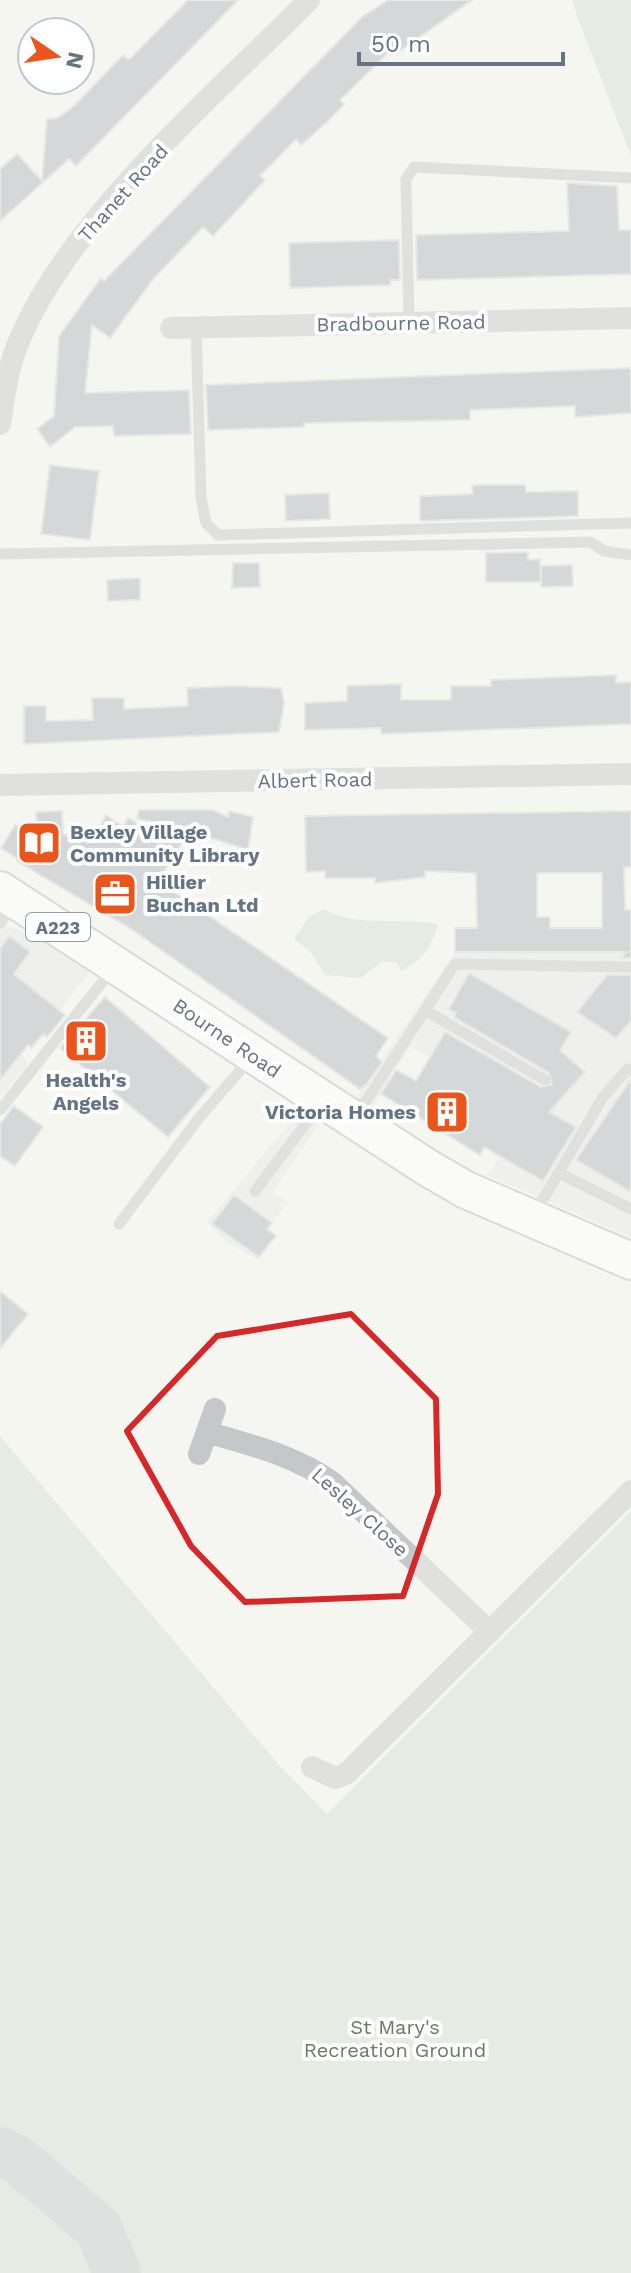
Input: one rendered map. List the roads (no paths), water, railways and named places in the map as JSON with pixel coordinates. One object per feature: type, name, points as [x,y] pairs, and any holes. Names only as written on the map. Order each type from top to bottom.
[{"type":"main road","name":"Bourne Road","points":[[5,904],[117,964],[352,1121],[466,1190],[631,1261]]},
{"type":"street","name":"Thanet Road","points":[[0,424],[2,398],[18,343],[55,270],[153,158],[309,0]]},
{"type":"street","name":"Bradbourne Road","points":[[171,328],[631,318]]},
{"type":"street","name":"Albert Road","points":[[0,785],[631,774]]},
{"type":"street","points":[[199,1454],[215,1409]]},
{"type":"street","name":"Lesley Close","points":[[207,1432],[284,1456],[321,1474],[490,1632]]},
{"type":"street","points":[[312,1767],[335,1778],[346,1774],[631,1491]]},
{"type":"lane","points":[[409,323],[406,179],[414,167],[631,178]]},
{"type":"lane","points":[[196,327],[201,497],[206,523],[218,535],[631,523]]},
{"type":"lane","points":[[0,554],[590,542],[604,551],[631,555]]},
{"type":"lane","points":[[0,1110],[117,964]]},
{"type":"lane","points":[[352,1121],[455,964],[631,967]]},
{"type":"lane","points":[[426,1011],[545,1080]]},
{"type":"lane","points":[[119,1224],[199,1118],[253,1055]]},
{"type":"lane","points":[[532,1219],[603,1097],[628,1069],[631,1071]]},
{"type":"lane","points":[[255,1191],[323,1102]]},
{"type":"lane","points":[[559,1173],[631,1209]]},
{"type":"waterway","points":[[0,2151],[18,2160],[99,2229],[117,2273]]},
{"type":"place","name":"Bexley Village Community Library","points":[[39,843]]},
{"type":"place","name":"Hillier Buchan Ltd","points":[[115,894]]},
{"type":"place","name":"Health's Angels","points":[[86,1041]]},
{"type":"place","name":"Victoria Homes","points":[[447,1112]]},
{"type":"park label","name":"St Mary's Recreation Ground","points":[[395,2038]]}]
